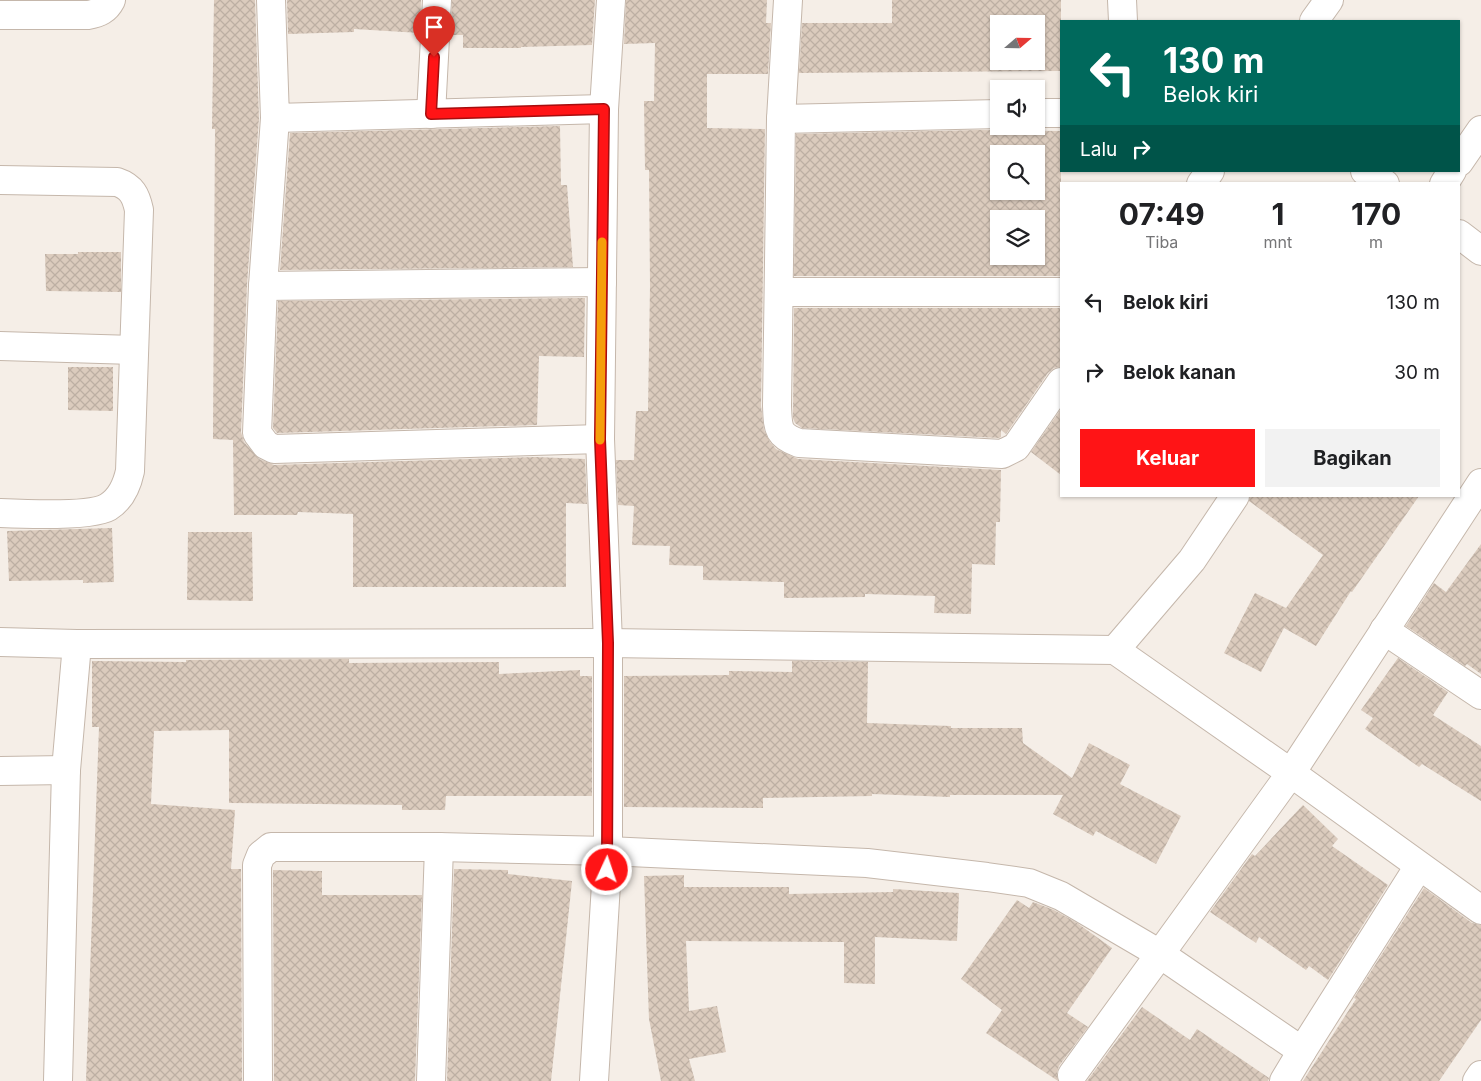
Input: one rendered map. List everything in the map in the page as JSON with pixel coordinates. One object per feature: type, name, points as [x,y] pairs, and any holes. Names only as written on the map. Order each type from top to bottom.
[{"type":"street","points":[[0,15],[88,15],[99,13],[108,6],[111,0]]},
{"type":"street","points":[[271,0],[275,118],[263,286],[257,433],[266,445],[274,449],[600,439]]},
{"type":"street","points":[[431,114],[437,0]]},
{"type":"street","points":[[594,1081],[608,851],[608,643],[600,439],[604,109],[611,0]]},
{"type":"street","points":[[788,0],[781,119],[778,422],[780,431],[786,438],[799,443],[1002,454],[1016,447],[1060,383]]},
{"type":"street","points":[[1122,0],[1123,20]]},
{"type":"street","points":[[1315,20],[1329,0]]},
{"type":"street","points":[[275,118],[604,109]]},
{"type":"street","points":[[1045,113],[1060,113]]},
{"type":"street","points":[[781,119],[990,114]]},
{"type":"street","points":[[1460,161],[1481,130]]},
{"type":"street","points":[[1367,172],[1382,182]]},
{"type":"street","points":[[0,180],[118,182],[126,184],[131,189],[139,210],[130,471],[128,483],[120,496],[108,507],[88,512],[0,513]]},
{"type":"street","points":[[1460,235],[1481,251]]},
{"type":"street","points":[[263,286],[602,282]]},
{"type":"street","points":[[779,292],[1060,292]]},
{"type":"street","points":[[0,346],[134,350]]},
{"type":"street","points":[[1072,1075],[1291,773],[1481,483]]},
{"type":"street","points":[[1115,650],[1192,560],[1233,497]]},
{"type":"street","points":[[1384,630],[1481,695]]},
{"type":"street","points":[[0,642],[78,644],[608,643],[1115,650],[1291,773],[1481,910]]},
{"type":"street","points":[[58,1081],[66,770],[78,644]]},
{"type":"street","points":[[0,771],[66,770]]},
{"type":"street","points":[[258,1081],[257,866],[261,855],[271,847],[439,847],[608,851],[866,863],[1029,883],[1061,896],[1160,954],[1302,1051]]},
{"type":"street","points":[[431,1081],[439,847]]},
{"type":"street","points":[[1284,1081],[1419,866]]},
{"type":"street","points":[[1477,1081],[1481,1075]]},
{"type":"building","points":[[214,0],[255,0],[259,118],[247,285],[241,432],[244,442],[259,459],[274,465],[536,457],[585,459],[587,504],[566,503],[566,587],[353,587],[353,514],[298,512],[297,515],[234,515],[233,440],[213,439],[215,129],[212,129]]},
{"type":"building","points":[[287,0],[421,0],[420,33],[354,29],[354,32],[288,34]]},
{"type":"building","points":[[452,0],[595,0],[592,45],[463,48],[463,35],[451,35]]},
{"type":"building","points":[[626,0],[767,0],[766,23],[771,23],[768,74],[707,74],[707,128],[765,129],[761,406],[764,430],[776,449],[798,459],[1001,470],[1000,522],[996,522],[995,565],[972,564],[971,614],[934,613],[935,596],[865,594],[865,597],[784,598],[784,582],[703,580],[703,566],[669,565],[670,546],[632,545],[634,506],[618,505],[616,460],[634,460],[636,411],[648,411],[649,170],[645,170],[644,101],[654,101],[655,43],[624,44]]},
{"type":"building","points":[[892,0],[1061,0],[1060,71],[799,73],[802,23],[892,23]]},
{"type":"building","points":[[560,126],[561,185],[567,185],[573,267],[280,270],[290,133]]},
{"type":"building","points":[[978,130],[990,130],[990,135],[1045,135],[1045,131],[1060,131],[1060,276],[794,276],[796,134]]},
{"type":"building","points":[[78,252],[121,252],[121,292],[46,291],[45,254],[78,254]]},
{"type":"building","points":[[585,298],[584,357],[539,356],[537,425],[277,433],[273,428],[278,301]]},
{"type":"building","points":[[794,308],[1060,308],[1060,367],[1054,368],[1048,373],[1006,434],[1001,430],[1001,437],[999,438],[802,428],[795,423],[793,418]]},
{"type":"building","points":[[68,367],[113,367],[113,411],[68,410]]},
{"type":"building","points":[[1060,410],[1060,474],[1031,452]]},
{"type":"building","points":[[1250,497],[1418,497],[1351,591],[1316,646],[1284,628],[1261,672],[1224,653],[1255,593],[1286,608],[1323,555],[1249,501]]},
{"type":"building","points":[[112,528],[114,582],[83,583],[83,580],[9,581],[7,531]]},
{"type":"building","points":[[188,532],[252,532],[253,601],[187,600]]},
{"type":"building","points":[[1481,544],[1481,674],[1467,664],[1465,666],[1406,626],[1434,583],[1446,592]]},
{"type":"building","points":[[1398,658],[1448,692],[1433,715],[1481,746],[1481,801],[1422,764],[1419,767],[1365,729],[1373,718],[1361,710]]},
{"type":"building","points":[[349,659],[349,663],[499,662],[499,674],[580,670],[580,676],[592,676],[592,796],[446,796],[445,810],[402,810],[402,805],[229,803],[229,730],[154,731],[151,804],[235,810],[231,869],[241,869],[242,1081],[86,1081],[99,727],[92,727],[92,661],[186,662],[186,660]]},
{"type":"building","points":[[792,661],[868,662],[867,723],[951,726],[951,728],[1022,728],[1023,743],[1072,778],[1089,743],[1130,765],[1120,784],[1181,816],[1156,864],[1096,831],[1093,836],[1053,814],[1063,795],[950,795],[950,797],[872,794],[872,796],[763,798],[763,808],[624,807],[624,676],[729,675],[729,671],[792,672]]},
{"type":"building","points":[[1303,805],[1338,839],[1332,846],[1388,885],[1328,980],[1309,966],[1306,970],[1259,937],[1256,943],[1210,912],[1252,854],[1255,856]]},
{"type":"building","points":[[454,869],[508,870],[508,874],[572,881],[551,1081],[447,1081]]},
{"type":"building","points":[[273,870],[322,871],[322,895],[422,895],[415,1081],[274,1081]]},
{"type":"building","points":[[684,875],[684,887],[789,887],[789,894],[893,892],[893,889],[959,893],[957,941],[875,937],[875,984],[844,983],[844,942],[686,941],[689,1011],[717,1006],[726,1052],[689,1059],[695,1081],[661,1081],[649,1019],[644,876]]},
{"type":"building","points":[[1424,888],[1472,923],[1481,925],[1481,1020],[1439,1081],[1303,1081],[1356,999],[1354,998]]},
{"type":"building","points":[[1017,900],[1029,908],[1033,902],[1054,910],[1077,923],[1112,948],[1067,1013],[1088,1027],[1059,1066],[1057,1073],[1058,1081],[986,1033],[1002,1010],[961,979]]},
{"type":"building","points":[[1142,1007],[1190,1040],[1197,1029],[1269,1078],[1268,1081],[1087,1081]]},
{"type":"slow traffic","points":[[600,440],[602,242]]},
{"type":"route","points":[[434,57],[431,114],[604,109],[600,439],[608,643],[607,870]]}]
